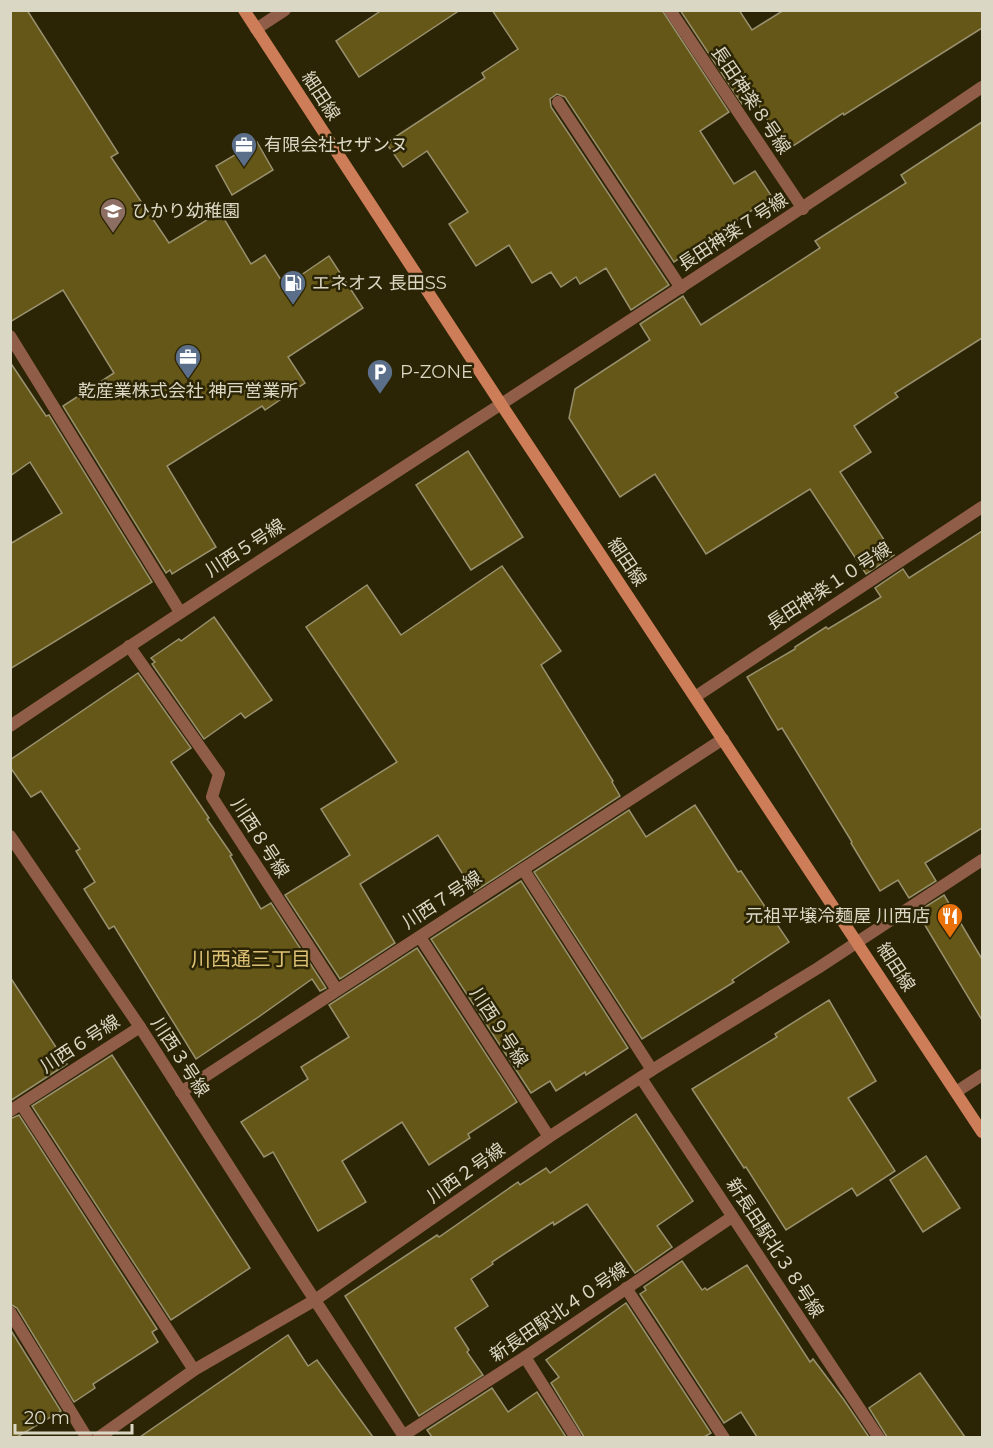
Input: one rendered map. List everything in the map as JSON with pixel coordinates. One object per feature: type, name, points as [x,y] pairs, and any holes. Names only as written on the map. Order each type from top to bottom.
[{"type":"street","name":"細田線","points":[[244,10],[501,404],[982,1132]]},
{"type":"street","points":[[256,29],[285,10]]},
{"type":"street","name":"長田神楽８号線","points":[[670,10],[803,209]]},
{"type":"street","name":"長田神楽７号線","points":[[501,404],[803,209],[982,87]]},
{"type":"street","points":[[558,102],[681,288]]},
{"type":"street","points":[[10,336],[180,612]]},
{"type":"street","name":"川西５号線","points":[[10,726],[180,612],[501,404]]},
{"type":"street","name":"長田神楽１０号線","points":[[695,697],[982,507]]},
{"type":"street","name":"川西８号線","points":[[129,646],[219,774],[212,797],[337,990]]},
{"type":"street","name":"川西７号線","points":[[181,1092],[723,739]]},
{"type":"street","name":"川西３号線","points":[[10,836],[140,1027],[405,1436]]},
{"type":"street","name":"川西２号線","points":[[98,1437],[194,1370],[315,1300],[549,1137],[652,1070],[818,968],[982,860]]},
{"type":"street","points":[[523,869],[652,1070]]},
{"type":"street","name":"川西９号線","points":[[420,937],[549,1137]]},
{"type":"street","name":"川西６号線","points":[[10,1111],[140,1027]]},
{"type":"street","points":[[956,1092],[982,1075]]},
{"type":"street","name":"新長田駅北３８号線","points":[[641,1078],[879,1437]]},
{"type":"street","points":[[21,1104],[194,1370]]},
{"type":"street","name":"新長田駅北４０号線","points":[[405,1436],[732,1217]]},
{"type":"street","points":[[626,1288],[724,1437]]},
{"type":"street","points":[[10,1312],[87,1437]]},
{"type":"street","points":[[525,1357],[576,1437]]},
{"type":"building","points":[[10,10],[27,10],[118,153],[111,157],[169,243],[220,212],[251,264],[265,255],[285,286],[329,256],[363,308],[288,357],[305,383],[265,410],[262,406],[167,466],[216,547],[172,574],[170,570],[166,573],[63,406],[114,373],[63,290],[10,322]]},
{"type":"building","points":[[382,10],[460,10],[359,77],[336,41]]},
{"type":"building","points":[[492,10],[662,10],[729,112],[700,131],[734,184],[755,171],[772,197],[674,262],[565,97],[557,94],[550,99],[551,107],[669,285],[631,310],[606,268],[580,284],[576,277],[561,287],[551,272],[532,283],[509,245],[476,266],[449,224],[468,212],[427,151],[403,167],[386,143],[485,78],[482,73],[518,49]]},
{"type":"building","points":[[680,10],[739,10],[752,30],[784,10],[982,10],[982,28],[787,150],[753,97],[742,104]]},
{"type":"building","points":[[982,122],[982,338],[895,393],[898,397],[854,426],[871,452],[840,472],[894,555],[866,574],[810,489],[706,554],[655,474],[620,497],[569,418],[575,389],[650,340],[640,324],[683,296],[701,325],[820,248],[815,241],[906,183],[901,175]]},
{"type":"building","points":[[257,142],[273,170],[232,195],[216,166]]},
{"type":"building","points":[[10,362],[46,416],[49,415],[152,582],[10,669],[10,544],[62,513],[30,462],[10,476]]},
{"type":"building","points":[[468,451],[523,537],[471,570],[416,485]]},
{"type":"building","points":[[982,531],[982,828],[925,863],[936,881],[909,898],[898,880],[880,891],[782,728],[778,730],[747,677],[795,649],[826,627],[828,629],[881,597],[875,588],[903,569],[909,578]]},
{"type":"building","points":[[502,566],[561,651],[541,665],[620,796],[474,892],[438,835],[360,884],[395,943],[340,979],[285,895],[350,855],[321,809],[397,762],[306,627],[367,585],[401,635]]},
{"type":"building","points":[[214,617],[272,700],[245,718],[241,713],[204,739],[152,664],[155,662],[151,658],[179,639],[181,641]]},
{"type":"building","points":[[138,673],[191,748],[171,762],[232,855],[230,856],[261,909],[271,903],[326,988],[320,991],[312,979],[196,1059],[114,926],[109,929],[84,889],[95,882],[76,851],[80,849],[41,791],[31,797],[10,767],[10,760]]},
{"type":"building","points":[[695,805],[738,872],[741,871],[789,942],[732,980],[734,982],[642,1039],[534,872],[629,810],[646,837]]},
{"type":"building","points":[[521,881],[628,1048],[556,1091],[550,1081],[531,1093],[431,939]]},
{"type":"building","points":[[944,895],[982,959],[982,1020],[917,912]]},
{"type":"building","points":[[417,948],[517,1102],[468,1134],[470,1138],[429,1165],[402,1122],[342,1161],[366,1202],[318,1231],[273,1152],[264,1157],[241,1122],[308,1079],[301,1067],[349,1037],[329,1005]]},
{"type":"building","points":[[10,977],[67,1064],[10,1101]]},
{"type":"building","points":[[829,1000],[876,1081],[848,1098],[895,1171],[857,1196],[852,1188],[786,1230],[692,1089],[777,1037],[775,1034]]},
{"type":"building","points":[[112,1055],[250,1268],[171,1320],[32,1106]]},
{"type":"building","points":[[636,1114],[693,1201],[657,1226],[672,1247],[635,1273],[587,1204],[554,1225],[553,1222],[492,1262],[493,1264],[471,1279],[488,1306],[455,1328],[469,1350],[467,1352],[483,1375],[419,1416],[345,1296],[437,1235],[439,1237],[518,1182],[520,1185],[546,1168],[550,1173]]},
{"type":"building","points":[[19,1115],[157,1329],[152,1332],[158,1342],[93,1384],[95,1388],[74,1402],[17,1308],[10,1304],[10,1119]]},
{"type":"building","points":[[926,1156],[960,1208],[923,1232],[890,1180]]},
{"type":"building","points":[[682,1261],[702,1290],[705,1288],[707,1290],[747,1265],[810,1362],[813,1359],[869,1437],[757,1437],[741,1412],[724,1423],[640,1294],[646,1290],[644,1287]]},
{"type":"building","points":[[626,1303],[711,1433],[704,1437],[584,1437],[551,1383],[559,1377],[546,1360]]},
{"type":"building","points":[[10,1329],[61,1411],[17,1437],[10,1437]]},
{"type":"building","points":[[288,1335],[308,1366],[317,1360],[373,1437],[140,1437]]},
{"type":"building","points":[[920,1373],[965,1437],[887,1437],[869,1408]]},
{"type":"building","points":[[492,1388],[508,1412],[537,1392],[566,1437],[432,1437],[427,1430]]},
{"type":"place","name":"有限会社セザンヌ","points":[[244,168]]},
{"type":"place","name":"ひかり幼稚園","points":[[113,234]]},
{"type":"place","name":"エネオス 長田SS","points":[[293,306]]},
{"type":"place","name":"乾産業株式会社 神戸営業所","points":[[188,380]]},
{"type":"place","name":"P-ZONE","points":[[380,395]]},
{"type":"place","name":"元祖平壌冷麺屋 川西店","points":[[950,939]]},
{"type":"district","name":"川西通三丁目","points":[[251,959]]}]
